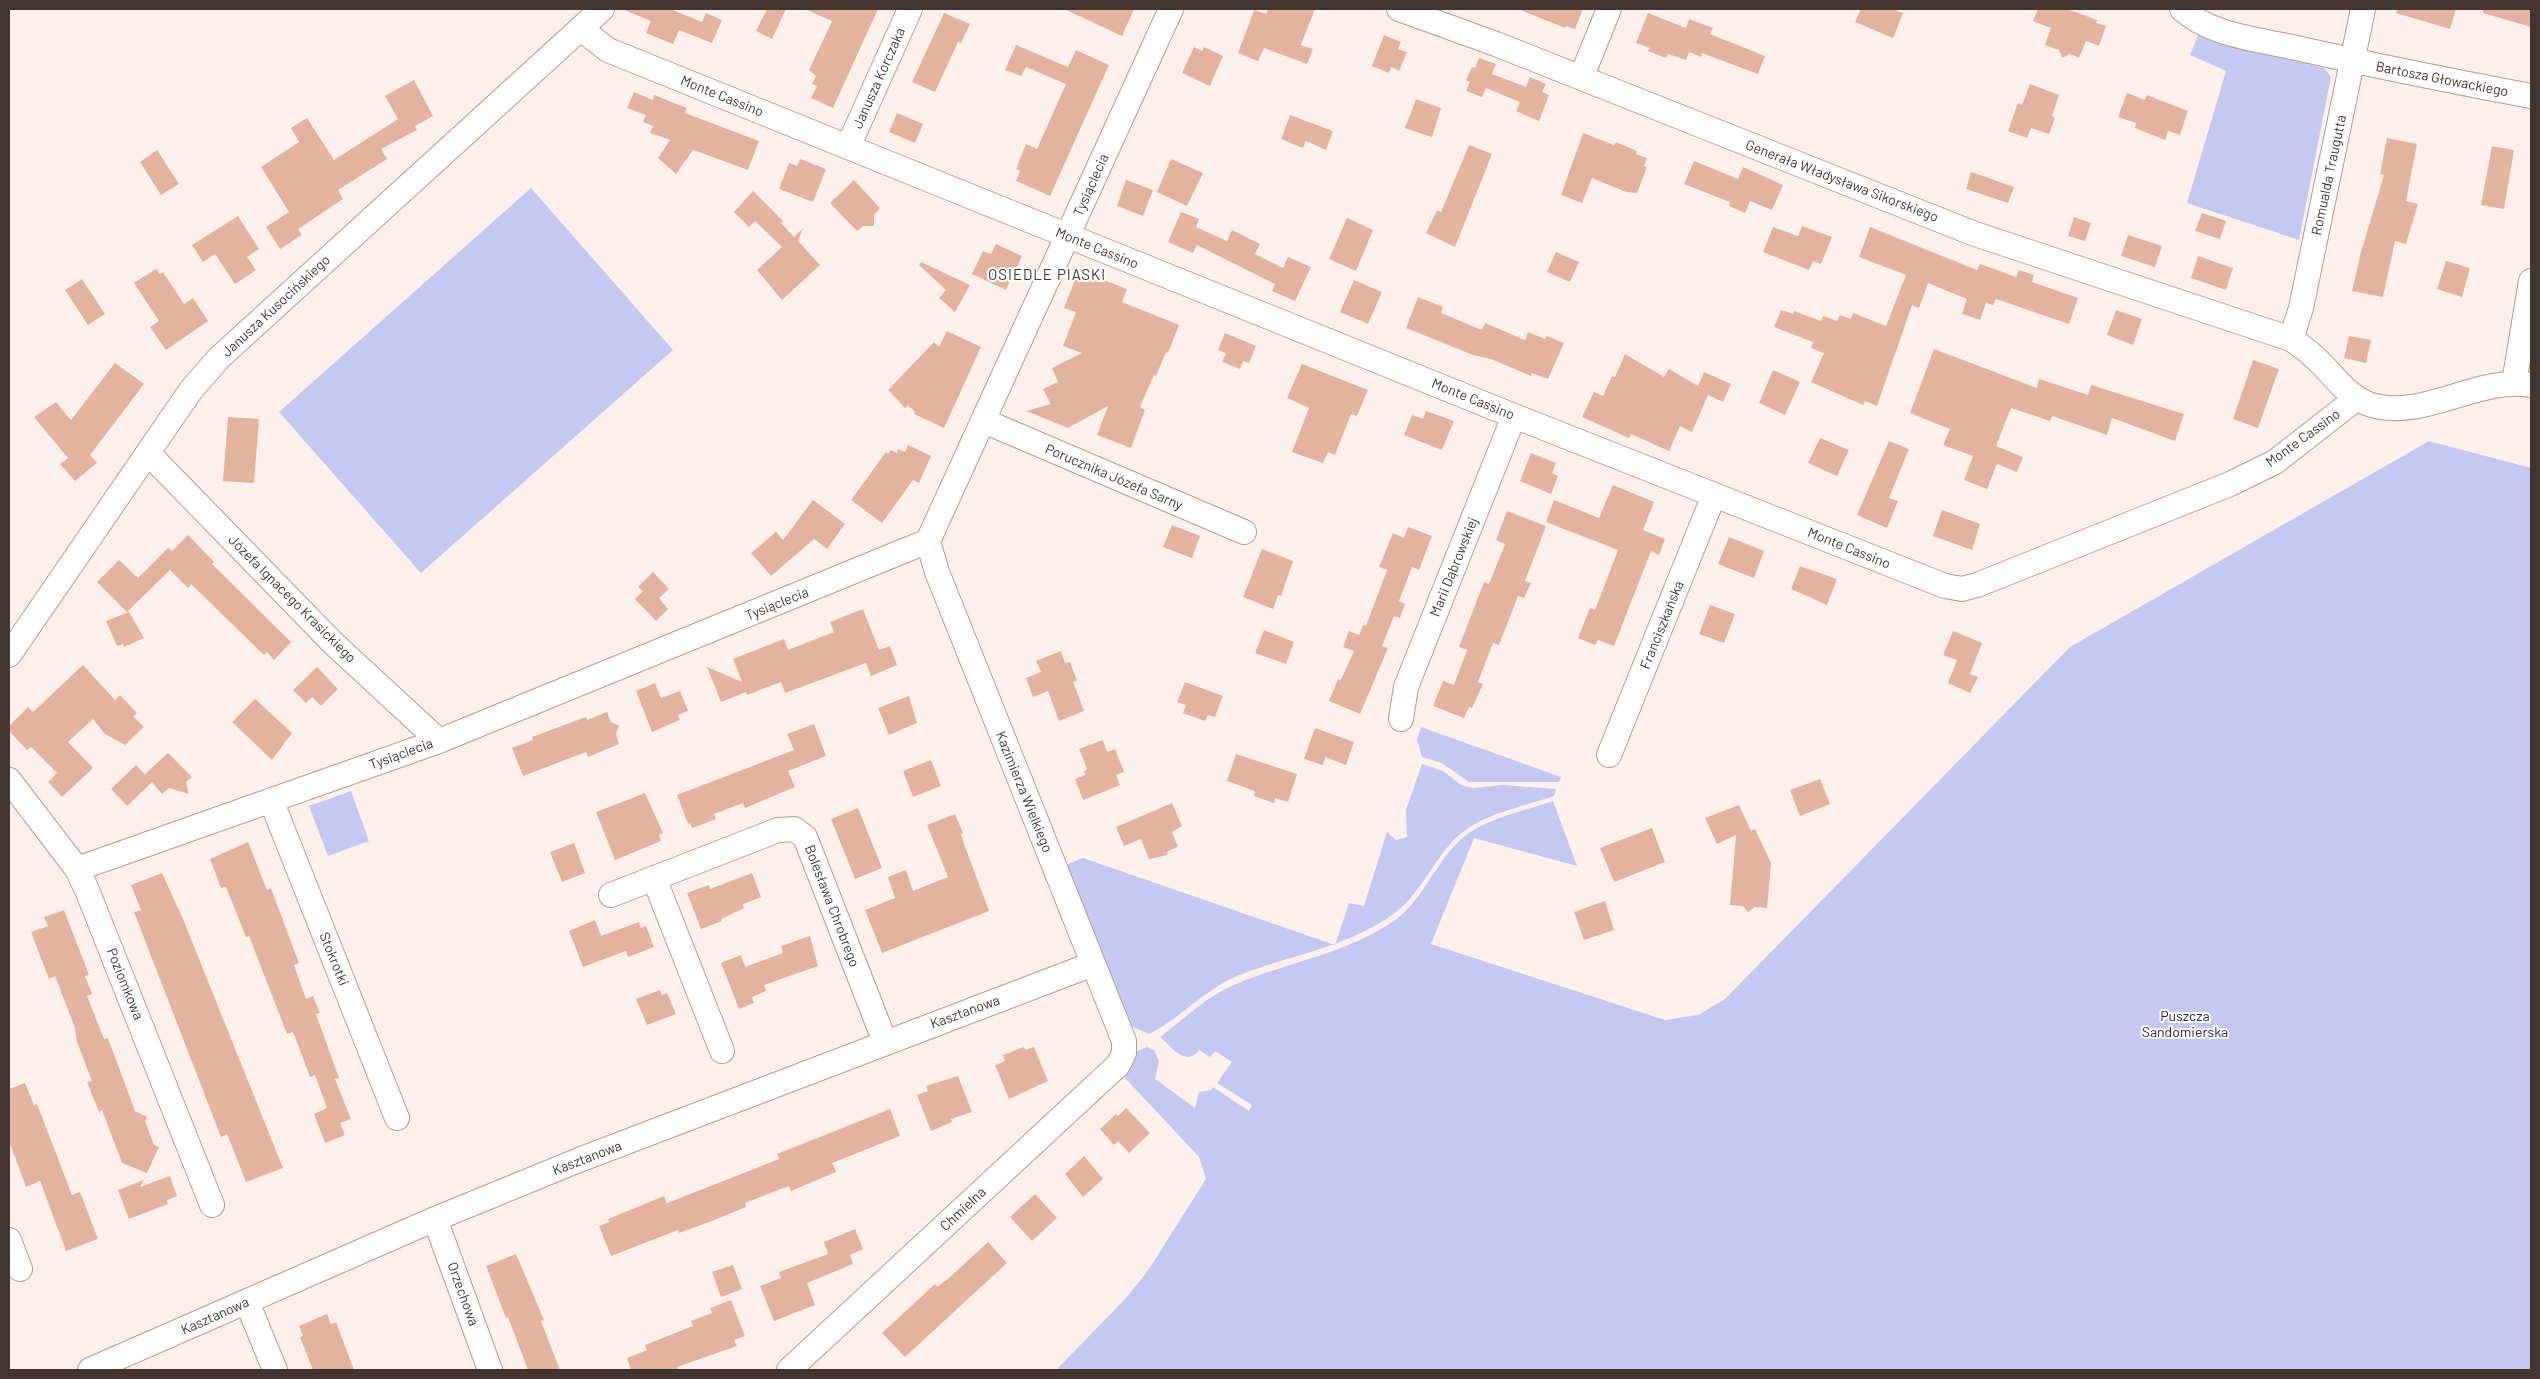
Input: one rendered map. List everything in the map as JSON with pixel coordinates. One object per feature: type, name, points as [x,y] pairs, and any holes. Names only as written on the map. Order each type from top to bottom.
[{"type":"street","name":"Janusza Kusocińskiego","points":[[9,655],[191,390],[219,358],[602,9]]},
{"type":"street","name":"Janusza Korczaka","points":[[848,147],[910,9]]},
{"type":"street","name":"Tysiąclecia","points":[[77,868],[439,741],[928,541],[1171,9]]},
{"type":"street","points":[[1581,78],[1609,9]]},
{"type":"street","name":"Bartosza Głowackiego","points":[[2182,9],[2191,18],[2217,30],[2352,61],[2531,96]]},
{"type":"street","name":"Romualda Traugutta","points":[[2291,339],[2302,308],[2363,9]]},
{"type":"street","name":"Generała Władysława Sikorskiego","points":[[1410,11],[1975,234],[2291,339],[2312,355],[2357,398]]},
{"type":"street","name":"Monte Cassino","points":[[580,29],[608,50],[1514,416],[1945,586],[1962,589],[1977,585],[2230,484],[2275,462],[2357,398]]},
{"type":"street","points":[[2357,398],[2376,406],[2398,408],[2523,384],[2531,280]]},
{"type":"street","name":"Marii Dąbrowskiej","points":[[1401,719],[1406,687],[1514,416]]},
{"type":"street","name":"Porucznika Józefa Sarny","points":[[984,421],[1244,532]]},
{"type":"street","name":"Józefa Ignacego Krasickiego","points":[[148,453],[333,643],[439,741]]},
{"type":"street","name":"Franciszkańska","points":[[1609,755],[1714,494]]},
{"type":"street","name":"Kazimierza Wielkiego","points":[[928,541],[937,572],[1124,1041]]},
{"type":"street","name":"Poziomkowa","points":[[9,780],[77,868],[212,1205]]},
{"type":"street","name":"Stokrotki","points":[[271,800],[397,1118]]},
{"type":"street","name":"Bolesława Chrobrego","points":[[611,895],[778,830],[794,829],[805,837],[885,1042]]},
{"type":"street","points":[[654,878],[722,1051]]},
{"type":"street","name":"Kasztanowa","points":[[90,1370],[436,1219],[885,1042],[1093,964]]},
{"type":"street","name":"Chmielna","points":[[789,1370],[1118,1065],[1124,1053],[1124,1041]]},
{"type":"street","name":"Orzechowa","points":[[436,1219],[490,1370]]},
{"type":"street","points":[[9,1240],[20,1269]]},
{"type":"street","points":[[247,1302],[275,1370]]},
{"type":"green space","points":[[2199,33],[2235,46],[2324,68],[2331,77],[2299,240],[2187,203],[2226,71],[2190,55]]},
{"type":"green space","points":[[531,188],[673,350],[421,573],[279,412]]},
{"type":"green space","name":"Puszcza Sandomierska","points":[[2429,441],[2531,468],[2531,1370],[1056,1370],[1126,1298],[1147,1272],[1206,1179],[1199,1157],[1126,1079],[1123,1073],[1137,1051],[1147,1047],[1154,1050],[1159,1061],[1155,1079],[1195,1108],[1199,1092],[1211,1090],[1213,1087],[1249,1111],[1252,1105],[1217,1083],[1232,1062],[1215,1051],[1210,1057],[1199,1050],[1189,1057],[1184,1056],[1179,1054],[1160,1037],[1214,995],[1254,977],[1337,949],[1376,932],[1395,920],[1415,901],[1446,855],[1465,836],[1496,819],[1553,801],[1577,866],[1474,838],[1431,944],[1665,1020],[1698,1015],[1725,999],[2070,647]]},
{"type":"green space","points":[[1421,727],[1561,777],[1559,782],[1469,782],[1442,763],[1422,757],[1417,740]]},
{"type":"green space","points":[[1422,764],[1443,771],[1461,785],[1473,788],[1503,785],[1556,789],[1554,796],[1486,818],[1462,832],[1444,851],[1417,890],[1401,908],[1374,926],[1336,943],[1349,903],[1364,906],[1387,832],[1396,840],[1407,837],[1406,810]]},
{"type":"green space","points":[[351,791],[369,841],[328,856],[309,806]]},
{"type":"green space","points":[[1083,858],[1333,944],[1237,976],[1214,989],[1172,1020],[1149,1034],[1129,1025],[1063,866]]},
{"type":"building","points":[[622,9],[670,9],[702,22],[706,13],[722,20],[712,43],[679,30],[673,44],[646,33],[651,21]]},
{"type":"building","points":[[767,9],[786,9],[772,39],[756,31]]},
{"type":"building","points":[[805,9],[878,9],[833,108],[811,98],[817,86],[812,84],[816,76],[809,70],[832,21]]},
{"type":"building","points":[[1064,9],[1134,9],[1122,36]]},
{"type":"building","points":[[1268,9],[1315,9],[1301,45],[1313,49],[1307,64],[1264,48],[1258,61],[1238,53],[1254,10],[1266,14]]},
{"type":"building","points":[[1518,9],[1583,9],[1575,29],[1566,26],[1565,28]]},
{"type":"building","points":[[1861,9],[1892,9],[1903,13],[1893,38],[1855,22]]},
{"type":"building","points":[[2038,9],[2067,9],[2097,20],[2096,23],[2106,26],[2099,46],[2086,41],[2079,58],[2070,54],[2062,58],[2059,50],[2045,45],[2051,28],[2033,21]]},
{"type":"building","points":[[2397,9],[2456,9],[2450,29],[2396,13]]},
{"type":"building","points":[[2483,9],[2531,9],[2531,27],[2483,13]]},
{"type":"building","points":[[944,13],[970,24],[961,43],[958,42],[935,92],[912,82]]},
{"type":"building","points":[[1648,13],[1686,28],[1689,19],[1713,28],[1710,34],[1765,56],[1758,74],[1702,53],[1701,57],[1689,52],[1686,60],[1668,54],[1666,58],[1648,51],[1650,48],[1636,43]]},
{"type":"building","points":[[1384,35],[1401,42],[1398,49],[1407,52],[1399,71],[1391,67],[1389,73],[1372,66]]},
{"type":"building","points":[[1016,45],[1068,67],[1076,50],[1109,65],[1050,196],[1016,181],[1020,171],[1016,169],[1026,144],[1037,149],[1066,84],[1026,67],[1021,76],[1005,70]]},
{"type":"building","points":[[1194,47],[1202,51],[1204,47],[1223,56],[1210,86],[1182,73]]},
{"type":"building","points":[[1479,58],[1496,64],[1492,74],[1526,87],[1530,77],[1546,84],[1542,92],[1549,95],[1539,121],[1516,111],[1520,102],[1486,88],[1482,97],[1466,91],[1470,82],[1466,80],[1472,67],[1475,68]]},
{"type":"building","points":[[414,80],[433,116],[415,126],[417,130],[381,149],[387,159],[338,190],[343,199],[298,229],[302,235],[280,249],[266,227],[289,212],[261,167],[299,142],[291,128],[307,118],[334,160],[398,119],[385,96]]},
{"type":"building","points":[[2030,84],[2059,95],[2052,116],[2055,118],[2049,134],[2031,128],[2027,138],[2008,131],[2018,103],[2022,105]]},
{"type":"building","points":[[634,92],[653,100],[654,95],[687,108],[685,113],[759,141],[748,170],[693,150],[676,174],[658,158],[670,140],[650,133],[653,126],[643,122],[646,115],[627,108]]},
{"type":"building","points":[[2127,93],[2145,100],[2147,95],[2188,111],[2180,135],[2168,131],[2165,140],[2135,128],[2136,123],[2118,117]]},
{"type":"building","points":[[1416,99],[1441,108],[1432,137],[1405,128]]},
{"type":"building","points":[[897,113],[923,124],[915,143],[889,132]]},
{"type":"building","points":[[1290,115],[1333,131],[1326,150],[1306,141],[1303,148],[1281,139]]},
{"type":"building","points":[[1583,133],[1614,145],[1616,142],[1637,151],[1636,154],[1647,158],[1644,166],[1647,167],[1637,193],[1626,192],[1592,178],[1582,203],[1561,195]]},
{"type":"building","points":[[2387,138],[2417,144],[2406,201],[2418,204],[2406,244],[2395,241],[2383,297],[2352,291],[2361,252],[2384,175],[2380,174]]},
{"type":"building","points":[[1469,145],[1492,154],[1455,247],[1426,233],[1437,210],[1441,212]]},
{"type":"building","points":[[2492,146],[2514,150],[2504,209],[2481,205]]},
{"type":"building","points":[[157,150],[179,184],[161,195],[140,162]]},
{"type":"building","points":[[800,159],[826,169],[813,202],[779,189],[789,163],[797,166]]},
{"type":"building","points":[[1171,159],[1203,173],[1187,206],[1157,192]]},
{"type":"building","points":[[1694,161],[1738,179],[1743,167],[1783,185],[1772,210],[1750,201],[1745,213],[1729,206],[1730,202],[1684,184]]},
{"type":"building","points":[[1971,172],[2014,187],[2008,203],[1966,189]]},
{"type":"building","points":[[854,180],[880,208],[874,215],[874,226],[863,226],[857,231],[830,203]]},
{"type":"building","points":[[1126,180],[1153,190],[1143,216],[1117,206]]},
{"type":"building","points":[[753,191],[783,221],[781,223],[794,237],[803,228],[798,241],[820,265],[782,300],[757,270],[782,247],[755,221],[749,227],[734,212]]},
{"type":"building","points":[[1181,212],[1199,219],[1196,227],[1227,241],[1232,230],[1260,244],[1255,254],[1283,268],[1288,257],[1311,267],[1295,301],[1272,291],[1275,284],[1197,245],[1193,253],[1168,242]]},
{"type":"building","points":[[2202,213],[2226,221],[2220,239],[2195,231]]},
{"type":"building","points":[[238,216],[259,249],[247,257],[256,270],[235,284],[215,254],[203,262],[192,245]]},
{"type":"building","points":[[2074,217],[2091,223],[2085,241],[2068,236]]},
{"type":"building","points":[[1347,218],[1373,230],[1356,271],[1329,259]]},
{"type":"building","points":[[1802,226],[1832,237],[1821,264],[1813,261],[1809,270],[1763,252],[1773,227],[1798,236]]},
{"type":"building","points":[[1870,227],[1977,270],[1980,264],[2016,277],[2019,270],[2034,275],[2032,282],[2078,298],[2069,324],[1996,299],[1993,305],[1986,303],[1980,320],[1962,314],[1967,299],[1928,283],[1919,308],[1912,305],[1877,406],[1865,401],[1863,405],[1811,382],[1824,353],[1811,348],[1813,342],[1774,327],[1781,310],[1793,314],[1794,311],[1821,321],[1823,316],[1837,321],[1840,315],[1851,319],[1853,313],[1886,326],[1906,275],[1859,257]]},
{"type":"building","points":[[2128,235],[2162,246],[2155,267],[2121,256]]},
{"type":"building","points":[[996,244],[1022,256],[1006,290],[972,274],[983,251],[991,254]]},
{"type":"building","points":[[1556,252],[1579,262],[1570,282],[1547,272]]},
{"type":"building","points":[[2198,256],[2233,268],[2226,290],[2191,278]]},
{"type":"building","points":[[2446,261],[2470,268],[2462,297],[2437,289]]},
{"type":"building","points":[[921,262],[970,285],[955,312],[939,298],[946,290],[919,265]]},
{"type":"building","points":[[156,269],[160,274],[163,272],[184,304],[193,298],[208,321],[166,350],[150,327],[159,321],[134,283]]},
{"type":"building","points":[[1088,274],[1127,289],[1122,302],[1179,325],[1168,353],[1166,352],[1156,376],[1154,375],[1140,407],[1145,410],[1131,448],[1097,435],[1108,406],[1068,428],[1026,411],[1051,404],[1043,389],[1058,382],[1052,368],[1082,353],[1063,346],[1076,312],[1064,308],[1075,280]]},
{"type":"building","points":[[82,279],[105,314],[88,325],[65,290]]},
{"type":"building","points":[[1354,280],[1382,292],[1368,324],[1340,312]]},
{"type":"building","points":[[1418,297],[1443,307],[1441,313],[1482,330],[1485,323],[1525,340],[1528,332],[1545,339],[1547,336],[1564,343],[1548,379],[1532,373],[1531,376],[1491,359],[1473,355],[1406,328]]},
{"type":"building","points":[[2116,310],[2142,319],[2133,345],[2107,335]]},
{"type":"building","points":[[947,331],[981,347],[944,428],[914,414],[915,412],[908,405],[905,408],[888,390],[934,342],[939,347]]},
{"type":"building","points":[[1225,333],[1256,346],[1249,363],[1243,361],[1240,369],[1222,362],[1226,353],[1218,350]]},
{"type":"building","points":[[2349,336],[2371,340],[2366,363],[2344,358]]},
{"type":"building","points":[[1934,349],[2037,388],[2039,379],[2088,395],[2091,385],[2184,414],[2175,441],[2112,418],[2107,435],[2052,416],[2050,421],[2011,408],[1996,446],[2023,457],[2017,472],[1997,464],[1987,489],[1964,480],[1973,456],[1943,445],[1950,429],[1910,413]]},
{"type":"building","points":[[1625,354],[1664,377],[1669,369],[1698,386],[1704,372],[1731,384],[1723,402],[1708,395],[1692,432],[1680,426],[1669,451],[1631,434],[1629,438],[1582,417],[1594,392],[1603,396],[1612,376],[1615,377]]},
{"type":"building","points":[[2253,360],[2279,369],[2258,428],[2233,419]]},
{"type":"building","points":[[115,363],[144,384],[90,455],[97,463],[75,481],[60,464],[68,458],[34,417],[56,402],[71,420]]},
{"type":"building","points":[[1302,364],[1368,390],[1357,416],[1351,414],[1335,455],[1328,452],[1323,463],[1292,452],[1309,408],[1287,398]]},
{"type":"building","points":[[1773,370],[1800,382],[1785,415],[1759,403]]},
{"type":"building","points":[[1426,411],[1454,421],[1442,450],[1404,435],[1412,415],[1423,419]]},
{"type":"building","points":[[228,417],[259,419],[254,483],[223,481]]},
{"type":"building","points":[[1820,438],[1849,450],[1837,476],[1808,463]]},
{"type":"building","points":[[1889,441],[1909,449],[1889,498],[1898,501],[1887,528],[1857,515]]},
{"type":"building","points":[[908,445],[931,456],[919,483],[913,480],[882,523],[851,500],[886,452],[888,454],[891,450],[897,453],[898,449],[905,452]]},
{"type":"building","points":[[1531,453],[1556,463],[1552,473],[1558,476],[1551,494],[1520,481]]},
{"type":"building","points":[[1613,485],[1654,502],[1643,530],[1665,539],[1659,555],[1651,551],[1614,646],[1598,640],[1595,645],[1578,638],[1590,608],[1595,610],[1618,550],[1546,522],[1554,500],[1599,518]]},
{"type":"building","points":[[813,500],[845,524],[827,549],[814,539],[771,576],[751,553],[776,532],[783,540]]},
{"type":"building","points":[[1942,510],[1980,524],[1972,550],[1933,536]]},
{"type":"building","points":[[1507,511],[1546,526],[1525,581],[1531,583],[1524,598],[1518,596],[1499,645],[1493,643],[1478,682],[1483,684],[1472,708],[1469,707],[1464,718],[1433,706],[1443,681],[1454,685],[1467,650],[1459,647],[1484,582],[1489,584],[1505,544],[1496,540]]},
{"type":"building","points":[[1172,525],[1200,536],[1192,558],[1163,547]]},
{"type":"building","points":[[1408,527],[1432,536],[1419,570],[1412,567],[1399,601],[1405,604],[1400,618],[1394,616],[1382,646],[1388,648],[1360,714],[1329,701],[1338,679],[1341,680],[1354,651],[1343,647],[1349,631],[1359,635],[1363,625],[1366,626],[1387,570],[1379,567],[1393,533],[1404,538]]},
{"type":"building","points":[[188,535],[214,562],[212,564],[291,642],[274,660],[267,652],[264,655],[191,584],[188,588],[170,570],[127,612],[97,582],[119,560],[138,578],[168,548],[172,551]]},
{"type":"building","points":[[1729,537],[1764,551],[1754,578],[1718,564]]},
{"type":"building","points":[[1262,549],[1293,561],[1281,596],[1278,595],[1273,609],[1243,597]]},
{"type":"building","points":[[1800,566],[1837,579],[1827,605],[1791,589]]},
{"type":"building","points":[[653,572],[669,589],[659,598],[668,609],[656,621],[635,599],[643,591],[638,587]]},
{"type":"building","points":[[1710,605],[1735,614],[1724,643],[1699,634]]},
{"type":"building","points":[[863,609],[879,650],[890,646],[897,665],[871,676],[866,663],[785,693],[781,682],[747,695],[746,692],[721,702],[707,667],[742,682],[733,659],[784,639],[788,650],[834,632],[830,622]]},
{"type":"building","points":[[129,612],[144,638],[124,647],[123,644],[117,646],[106,621]]},
{"type":"building","points":[[1264,630],[1294,642],[1286,664],[1255,653]]},
{"type":"building","points":[[1953,631],[1982,643],[1970,674],[1978,677],[1970,693],[1948,683],[1957,660],[1943,655]]},
{"type":"building","points":[[1061,651],[1065,663],[1070,662],[1077,681],[1073,682],[1084,711],[1059,721],[1048,691],[1033,697],[1026,678],[1041,672],[1036,661]]},
{"type":"building","points":[[83,665],[115,700],[120,695],[137,713],[133,716],[144,727],[125,745],[105,734],[93,719],[68,742],[93,768],[62,797],[48,782],[57,773],[31,747],[27,750],[9,731],[9,726],[28,707],[33,712]]},
{"type":"building","points":[[317,667],[338,689],[321,706],[312,697],[306,703],[293,690]]},
{"type":"building","points":[[1185,682],[1223,696],[1215,717],[1208,715],[1205,721],[1183,713],[1186,705],[1177,702]]},
{"type":"building","points":[[655,683],[661,698],[680,691],[688,711],[678,715],[680,720],[652,732],[636,691]]},
{"type":"building","points":[[909,696],[917,723],[889,735],[878,708]]},
{"type":"building","points":[[255,699],[292,733],[272,760],[232,722]]},
{"type":"building","points":[[607,712],[611,722],[619,726],[616,734],[619,744],[588,757],[586,752],[523,776],[512,748],[533,740],[532,737],[586,717],[587,720]]},
{"type":"building","points":[[814,724],[826,756],[788,771],[795,787],[745,808],[743,803],[714,814],[716,819],[692,828],[690,823],[688,824],[677,795],[794,750],[787,734]]},
{"type":"building","points":[[1315,728],[1354,742],[1346,765],[1325,757],[1323,765],[1304,759]]},
{"type":"building","points":[[1103,740],[1107,752],[1115,749],[1124,772],[1116,775],[1120,785],[1083,800],[1075,779],[1085,775],[1084,771],[1087,769],[1079,749]]},
{"type":"building","points":[[168,753],[192,777],[186,782],[189,794],[169,788],[162,794],[145,774]]},
{"type":"building","points":[[1236,754],[1297,774],[1288,802],[1275,798],[1274,803],[1254,796],[1255,791],[1227,781]]},
{"type":"building","points":[[931,760],[941,786],[913,797],[903,771]]},
{"type":"building","points":[[136,765],[152,782],[127,806],[111,789]]},
{"type":"building","points":[[1820,779],[1830,804],[1800,816],[1790,790]]},
{"type":"building","points":[[645,793],[663,833],[659,835],[661,841],[615,860],[596,812]]},
{"type":"building","points":[[1172,803],[1182,826],[1172,832],[1178,847],[1168,851],[1167,855],[1149,859],[1141,839],[1124,846],[1116,827]]},
{"type":"building","points":[[1739,805],[1751,831],[1755,829],[1771,863],[1767,908],[1755,907],[1748,912],[1743,906],[1730,905],[1736,835],[1717,844],[1705,818]]},
{"type":"building","points":[[858,808],[882,868],[855,879],[831,819]]},
{"type":"building","points":[[955,814],[989,911],[882,953],[865,910],[895,898],[888,877],[906,870],[913,891],[948,877],[927,825]]},
{"type":"building","points":[[1652,828],[1665,862],[1614,882],[1600,848]]},
{"type":"building","points":[[248,842],[267,890],[271,888],[299,963],[294,965],[306,999],[313,996],[320,1013],[316,1014],[339,1078],[335,1079],[351,1119],[340,1123],[345,1135],[325,1143],[314,1114],[327,1108],[315,1075],[310,1077],[293,1032],[287,1034],[249,936],[246,937],[226,887],[221,888],[210,859]]},
{"type":"building","points":[[574,843],[585,873],[562,882],[550,852]]},
{"type":"building","points":[[162,873],[183,919],[283,1168],[246,1182],[227,1134],[221,1137],[134,912],[141,910],[131,885]]},
{"type":"building","points":[[752,873],[761,897],[743,904],[744,908],[721,919],[722,921],[701,929],[687,893],[709,885],[710,889]]},
{"type":"building","points":[[1605,901],[1614,930],[1584,940],[1574,912]]},
{"type":"building","points":[[64,910],[89,975],[85,976],[92,994],[87,996],[104,1039],[108,1038],[135,1111],[147,1117],[145,1121],[154,1145],[159,1147],[147,1173],[122,1163],[102,1110],[99,1112],[87,1082],[92,1081],[77,1042],[75,1028],[55,976],[49,979],[31,932],[48,926],[44,917]]},
{"type":"building","points":[[595,920],[601,936],[639,922],[641,928],[646,926],[654,947],[628,957],[626,951],[583,967],[569,931]]},
{"type":"building","points":[[810,936],[818,966],[764,985],[766,991],[752,997],[754,1003],[739,1009],[721,963],[741,955],[745,967],[783,953],[781,946]]},
{"type":"building","points":[[660,990],[662,995],[667,993],[676,1014],[647,1025],[636,999]]},
{"type":"building","points":[[1024,1047],[1025,1050],[1034,1047],[1048,1081],[1009,1099],[995,1065],[1005,1061],[1003,1055]]},
{"type":"building","points":[[958,1076],[972,1112],[951,1119],[952,1122],[931,1131],[917,1095],[928,1091],[926,1086]]},
{"type":"building","points":[[25,1083],[34,1105],[37,1104],[72,1195],[80,1192],[98,1239],[66,1251],[40,1181],[26,1187],[9,1141],[9,1089]]},
{"type":"building","points":[[1126,1108],[1150,1133],[1129,1153],[1118,1141],[1114,1145],[1100,1129],[1116,1114],[1118,1116]]},
{"type":"building","points":[[890,1109],[900,1136],[832,1163],[836,1172],[791,1191],[789,1186],[745,1203],[746,1207],[712,1221],[679,1233],[678,1230],[611,1256],[599,1226],[609,1222],[608,1219],[664,1196],[667,1203],[779,1159],[777,1154]]},
{"type":"building","points":[[1084,1156],[1103,1179],[1083,1197],[1065,1174]]},
{"type":"building","points":[[170,1176],[177,1196],[167,1200],[168,1204],[129,1219],[118,1190],[144,1180],[140,1187]]},
{"type":"building","points":[[1035,1194],[1057,1218],[1032,1241],[1010,1217]]},
{"type":"building","points":[[855,1229],[863,1249],[850,1255],[853,1264],[807,1283],[815,1305],[774,1321],[760,1286],[781,1278],[779,1272],[828,1254],[824,1242]]},
{"type":"building","points":[[988,1242],[1007,1263],[905,1357],[882,1333],[935,1284],[937,1287],[950,1277]]},
{"type":"building","points":[[516,1254],[544,1320],[541,1321],[560,1370],[528,1370],[486,1266]]},
{"type":"building","points":[[733,1265],[742,1289],[721,1297],[712,1272]]},
{"type":"building","points":[[731,1300],[745,1336],[734,1340],[737,1346],[677,1367],[678,1370],[631,1370],[627,1358],[647,1350],[645,1345],[693,1326],[691,1321],[712,1313],[710,1308]]},
{"type":"building","points":[[327,1314],[331,1324],[336,1322],[354,1370],[313,1370],[300,1337],[303,1336],[299,1326]]},
{"type":"district","name":"OSIEDLE PIASKI","points":[[1047,275]]}]
